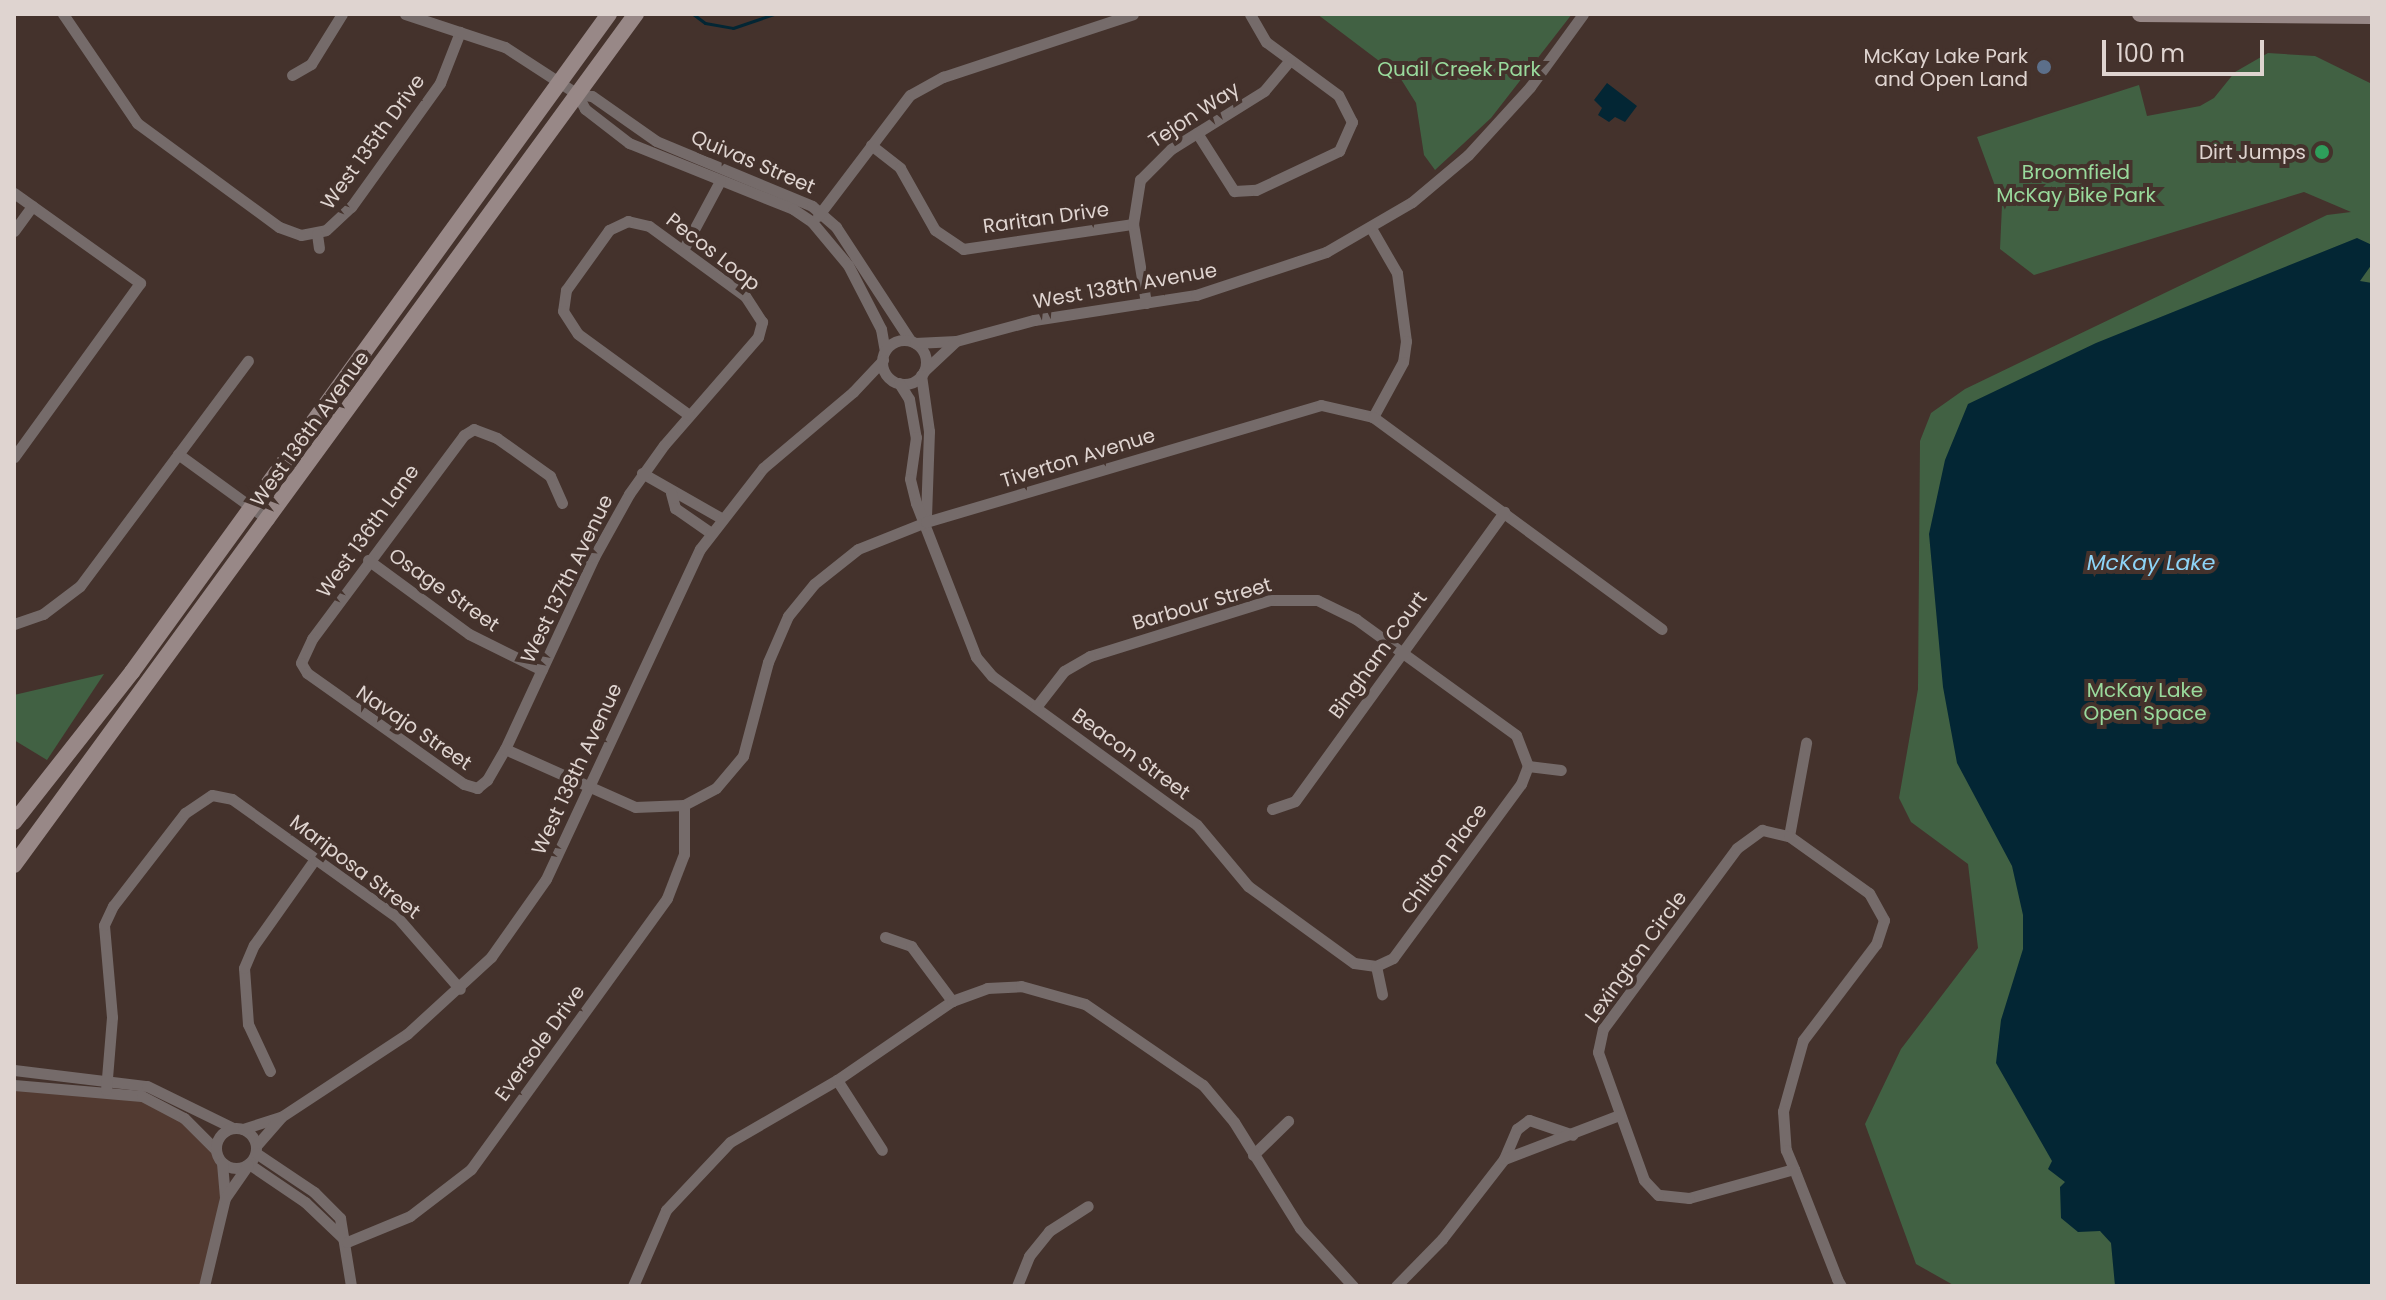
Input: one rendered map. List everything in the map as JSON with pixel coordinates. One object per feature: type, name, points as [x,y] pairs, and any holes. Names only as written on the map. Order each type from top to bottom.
[{"type":"main road","name":"West 136th Avenue","points":[[14,822],[252,507],[609,14]]},
{"type":"main road","name":"West 136th Avenue","points":[[14,865],[636,14]]},
{"type":"main road","points":[[2140,14],[2372,16]]},
{"type":"street","name":"West 135th Drive","points":[[63,14],[131,117],[279,227],[294,234],[317,234],[340,221],[435,91],[460,32]]},
{"type":"street","points":[[292,75],[311,64],[342,14]]},
{"type":"street","name":"Quivas Street","points":[[405,14],[514,51],[577,94],[585,109],[629,143],[816,217],[848,265],[881,329],[884,356]]},
{"type":"street","points":[[816,217],[910,95],[943,77],[1133,14]]},
{"type":"street","points":[[1197,133],[1234,191],[1256,190],[1339,151],[1352,122],[1338,95],[1266,42],[1250,14]]},
{"type":"street","name":"West 138th Avenue","points":[[912,342],[956,341],[1034,320],[1146,303],[1264,277],[1371,228],[1435,185],[1487,136],[1583,14]]},
{"type":"street","name":"Tejon Way","points":[[1146,303],[1133,224],[1135,192],[1146,171],[1197,133],[1264,91],[1290,60]]},
{"type":"street","name":"Quivas Street","points":[[577,94],[592,96],[656,141],[816,217],[856,255],[895,324],[912,342]]},
{"type":"street","name":"Raritan Drive","points":[[871,145],[900,168],[935,230],[963,249],[1133,224]]},
{"type":"street","points":[[683,250],[720,181]]},
{"type":"street","points":[[14,193],[140,283],[14,457]]},
{"type":"street","points":[[14,231],[32,206]]},
{"type":"street","name":"Pecos Loop","points":[[689,415],[578,334],[563,311],[566,290],[618,224],[639,221],[745,296],[762,322]]},
{"type":"street","points":[[1371,228],[1397,273],[1406,341],[1403,362],[1373,417]]},
{"type":"street","points":[[317,234],[319,248]]},
{"type":"street","name":"West 137th Avenue","points":[[505,749],[594,557],[642,473],[689,415],[751,349],[762,322]]},
{"type":"street","name":"West 138th Avenue","points":[[922,373],[956,341]]},
{"type":"street","points":[[896,342],[912,342],[926,358],[922,373],[896,382],[884,356],[896,342]]},
{"type":"street","name":"West 138th Avenue","points":[[256,1149],[281,1117],[407,1034],[460,989],[491,957],[546,879],[684,581],[711,533],[792,439],[853,392],[884,356]]},
{"type":"street","points":[[14,624],[43,614],[80,586],[248,361]]},
{"type":"street","name":"Beacon Street","points":[[922,373],[929,431],[926,522]]},
{"type":"street","name":"West 138th Avenue","points":[[853,392],[896,382]]},
{"type":"street","name":"Beacon Street","points":[[896,382],[909,399],[916,437],[910,479],[976,657],[1036,707],[1197,825],[1248,886],[1354,963],[1376,966]]},
{"type":"street","name":"Tiverton Avenue","points":[[590,787],[635,807],[684,805],[716,788],[743,756],[768,662],[788,616],[806,592],[858,549],[926,522],[1308,406],[1347,407],[1373,417],[1662,629]]},
{"type":"street","name":"West 136th Lane","points":[[301,663],[368,560],[454,443],[474,429],[497,438],[550,476],[562,503]]},
{"type":"street","points":[[178,454],[269,520]]},
{"type":"street","points":[[642,473],[671,493],[686,494],[721,518]]},
{"type":"street","points":[[671,493],[675,508],[711,533]]},
{"type":"street","name":"Bingham Court","points":[[1272,809],[1295,801],[1504,512]]},
{"type":"street","name":"Osage Street","points":[[368,560],[469,634],[542,670]]},
{"type":"street","name":"Barbour Street","points":[[1036,707],[1064,671],[1090,656],[1270,600],[1317,600],[1335,606],[1516,735],[1525,748],[1528,766]]},
{"type":"street","name":"Navajo Street","points":[[301,663],[317,682],[464,784],[477,788],[487,780],[505,749],[590,787]]},
{"type":"street","points":[[1806,743],[1789,836],[1872,895],[1884,920],[1876,944],[1811,1028],[1794,1062],[1783,1111],[1786,1150],[1841,1286]]},
{"type":"street","points":[[1528,766],[1561,770]]},
{"type":"street","name":"Chilton Place","points":[[1376,966],[1402,946],[1521,784],[1528,766]]},
{"type":"street","name":"Mariposa Street","points":[[107,1084],[112,1017],[104,925],[146,860],[185,813],[212,795],[232,799],[398,918],[460,989]]},
{"type":"street","name":"Eversole Drive","points":[[347,1242],[410,1216],[471,1169],[667,898],[684,854],[684,805]]},
{"type":"street","name":"Lexington Circle","points":[[1789,836],[1762,830],[1743,842],[1603,1029],[1598,1052],[1644,1180],[1668,1199],[1794,1169]]},
{"type":"street","points":[[270,1071],[248,1024],[244,968],[254,945],[315,859]]},
{"type":"street","points":[[885,937],[911,946],[952,1001]]},
{"type":"street","points":[[1376,966],[1382,994]]},
{"type":"street","points":[[633,1286],[653,1232],[707,1161],[753,1126],[837,1080],[952,1001],[987,988],[1021,986],[1085,1004],[1203,1085],[1300,1228],[1353,1286]]},
{"type":"street","points":[[14,1070],[162,1092],[238,1128],[256,1149],[314,1192],[340,1218],[347,1242],[351,1286]]},
{"type":"street","points":[[837,1080],[882,1150]]},
{"type":"street","points":[[14,1085],[107,1084],[170,1109],[215,1149],[222,1163],[225,1198],[204,1286]]},
{"type":"street","points":[[1504,1159],[1619,1115]]},
{"type":"street","name":"West 138th Avenue","points":[[238,1128],[281,1117]]},
{"type":"street","points":[[1396,1286],[1442,1239],[1504,1159],[1517,1129],[1529,1120],[1573,1135]]},
{"type":"street","points":[[1253,1155],[1288,1121]]},
{"type":"street","points":[[215,1149],[222,1133],[238,1128]]},
{"type":"street","points":[[225,1198],[256,1149]]},
{"type":"street","points":[[222,1163],[231,1168],[248,1164],[305,1202],[347,1242]]},
{"type":"street","points":[[1017,1286],[1029,1256],[1049,1231],[1088,1206]]},
{"type":"shaded area","points":[[14,1085],[106,1090],[170,1109],[215,1149],[223,1182],[204,1286],[14,1286]]},
{"type":"green space","name":"Quail Creek Park","points":[[1317,14],[1572,14],[1491,118],[1435,170],[1424,155],[1416,103],[1399,76]]},
{"type":"green space","name":"McKay Lake","points":[[2268,53],[2315,56],[2372,84],[2372,1286],[1955,1286],[1916,1264],[1865,1124],[1901,1049],[1978,948],[1968,864],[1911,822],[1899,798],[1918,689],[1920,441],[1931,413],[1965,389],[2327,215],[2351,212],[2304,192],[2034,275],[2000,249],[2002,205],[1977,137],[2139,85],[2147,116],[2200,106],[2214,98],[2235,72]]},
{"type":"green space","points":[[104,674],[47,760],[14,740],[14,695]]},
{"type":"water","points":[[1607,83],[1637,106],[1625,122],[1615,117],[1609,122],[1598,115],[1602,108],[1594,100]]},
{"type":"water","name":"McKay Lake","points":[[2357,238],[2372,245],[2372,264],[2360,281],[2372,283],[2372,1286],[2115,1286],[2111,1243],[2100,1231],[2078,1232],[2061,1218],[2060,1187],[2065,1182],[2048,1169],[2052,1161],[1996,1063],[2001,1020],[2023,949],[2023,915],[2012,866],[1957,763],[1943,687],[1929,534],[1945,460],[1968,404],[2096,343]]},
{"type":"waterway","points":[[693,14],[705,23],[733,28],[774,14]]},
{"type":"place","name":"McKay Lake Park and Open Land","points":[[2044,67]]},
{"type":"place","name":"Dirt Jumps","points":[[2322,152]]},
{"type":"park label","name":"Broomfield McKay Bike Park","points":[[2076,184]]},
{"type":"park label","name":"McKay Lake Open Space","points":[[2145,702]]}]
